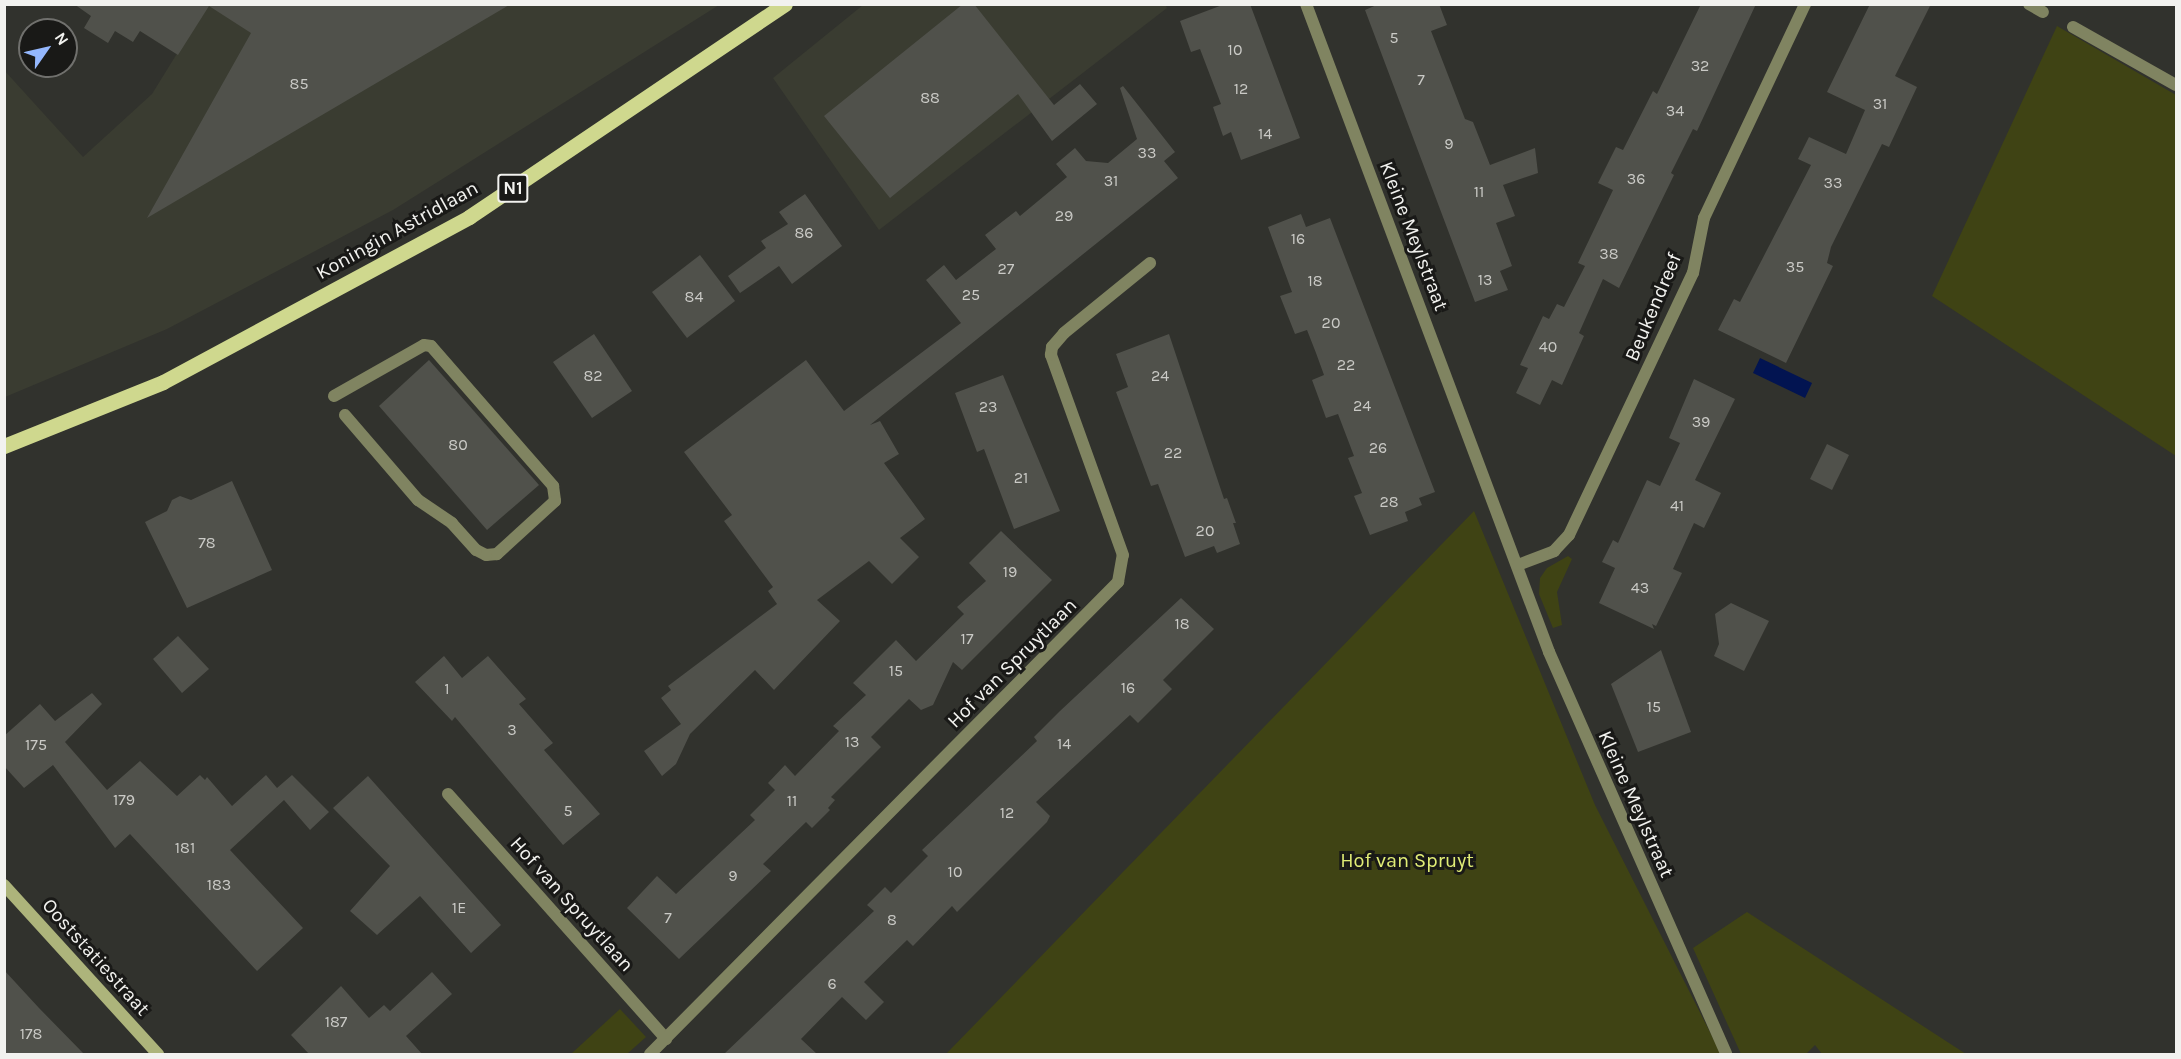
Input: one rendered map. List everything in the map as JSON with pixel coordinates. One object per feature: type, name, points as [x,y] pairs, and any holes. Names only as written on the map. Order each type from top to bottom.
[{"type":"main road","name":"Koningin Astridlaan","points":[[4,446],[163,382],[470,217],[785,4]]},
{"type":"street","name":"Kleine Meylstraat","points":[[1306,4],[1518,565],[1616,812],[1726,1054]]},
{"type":"street","name":"Beukendreef","points":[[1518,565],[1554,551],[1569,535],[1693,273],[1704,218],[1806,4]]},
{"type":"street","points":[[2029,4],[2043,12]]},
{"type":"street","points":[[2073,27],[2176,85]]},
{"type":"street","name":"Hof van Spruytlaan","points":[[650,1054],[1118,582],[1123,555],[1051,355],[1052,347],[1064,333],[1150,263]]},
{"type":"street","points":[[334,396],[424,345],[431,345],[553,486],[555,501],[497,554],[486,555],[476,550],[452,523],[418,500],[345,415]]},
{"type":"street","name":"Hof van Spruytlaan","points":[[448,794],[666,1039]]},
{"type":"street","name":"Ooststatiestraat","points":[[4,885],[158,1054]]},
{"type":"shaded area","points":[[1165,4],[1167,8],[879,230],[773,78],[863,5]]},
{"type":"shaded area","points":[[207,5],[719,5],[393,210],[167,329],[5,397],[4,70],[83,157],[152,94]]},
{"type":"shaded area","points":[[1760,358],[1812,383],[1805,398],[1753,373]]},
{"type":"green space","points":[[2057,26],[2176,95],[2176,456],[1932,296]]},
{"type":"green space","name":"Hof van Spruyt","points":[[1474,511],[1595,805],[1721,1054],[946,1054]]},
{"type":"green space","points":[[1568,556],[1572,559],[1557,592],[1562,625],[1553,628],[1539,594],[1540,578],[1547,568]]},
{"type":"green space","points":[[1747,912],[1966,1054],[1822,1054],[1815,1045],[1806,1054],[1741,1054],[1693,948]]},
{"type":"green space","points":[[620,1009],[646,1037],[627,1054],[571,1054]]},
{"type":"building","points":[[74,4],[511,4],[147,218],[251,33],[209,6],[178,55],[140,31],[133,42],[115,31],[108,43],[84,28],[91,16]]},
{"type":"building","points":[[963,4],[974,4],[1054,105],[1080,84],[1097,104],[1052,141],[1018,94],[890,198],[824,116]]},
{"type":"building","points":[[1225,4],[1250,4],[1300,138],[1241,160],[1231,132],[1223,136],[1213,107],[1221,104],[1200,49],[1191,52],[1180,21]]},
{"type":"building","points":[[1379,4],[1439,4],[1447,25],[1431,31],[1465,119],[1473,122],[1490,165],[1535,148],[1538,173],[1503,185],[1515,216],[1496,223],[1512,266],[1500,271],[1508,290],[1475,302],[1365,10]]},
{"type":"building","points":[[1701,4],[1756,4],[1697,131],[1693,129],[1671,173],[1674,175],[1619,288],[1603,279],[1579,333],[1584,336],[1562,385],[1552,380],[1540,405],[1516,393],[1528,368],[1520,365],[1543,316],[1549,319],[1557,304],[1564,307],[1585,266],[1578,263],[1613,190],[1598,183],[1616,147],[1623,150],[1653,91],[1657,94]]},
{"type":"building","points":[[1870,4],[1931,4],[1895,76],[1917,87],[1889,147],[1882,144],[1831,247],[1827,263],[1833,266],[1786,363],[1718,330],[1734,299],[1740,302],[1811,165],[1798,159],[1809,137],[1846,154],[1865,110],[1827,92]]},
{"type":"building","points":[[1123,86],[1175,152],[1164,161],[1178,178],[870,425],[880,421],[899,454],[884,463],[925,519],[900,538],[919,557],[892,584],[869,561],[817,600],[840,621],[774,690],[755,670],[690,734],[676,764],[662,776],[644,751],[681,724],[661,698],[671,690],[668,686],[777,604],[768,591],[773,587],[724,521],[732,515],[684,452],[806,360],[844,411],[961,323],[926,280],[944,265],[956,280],[996,249],[985,235],[1016,211],[1020,216],[1067,177],[1056,164],[1075,148],[1086,161],[1108,163],[1137,139],[1120,88]]},
{"type":"building","points":[[805,194],[842,246],[792,284],[779,266],[740,293],[728,276],[766,248],[761,241],[788,224],[779,212]]},
{"type":"building","points":[[1301,214],[1306,227],[1330,218],[1435,492],[1419,498],[1422,505],[1405,512],[1408,521],[1370,535],[1354,496],[1362,493],[1348,458],[1354,456],[1338,414],[1326,418],[1312,380],[1324,375],[1316,353],[1307,330],[1295,334],[1280,296],[1292,292],[1268,227]]},
{"type":"building","points":[[700,255],[735,301],[687,338],[652,292]]},
{"type":"building","points":[[594,334],[632,391],[592,418],[553,362]]},
{"type":"building","points":[[1169,334],[1224,499],[1227,498],[1236,523],[1233,523],[1240,544],[1217,553],[1214,546],[1185,557],[1158,484],[1151,486],[1116,392],[1128,387],[1116,354]]},
{"type":"building","points":[[429,360],[539,485],[487,530],[379,406]]},
{"type":"building","points":[[1003,375],[1060,511],[1014,529],[984,449],[977,452],[955,393]]},
{"type":"building","points":[[1694,379],[1735,399],[1695,480],[1721,493],[1704,528],[1694,523],[1673,569],[1682,573],[1656,626],[1652,624],[1654,629],[1599,603],[1615,568],[1602,562],[1613,540],[1618,543],[1647,480],[1660,486],[1680,443],[1669,438]]},
{"type":"building","points":[[1827,444],[1849,455],[1832,490],[1810,479]]},
{"type":"building","points":[[232,481],[272,570],[187,608],[145,522],[167,511],[172,500],[180,496],[191,500]]},
{"type":"building","points":[[1001,531],[1052,580],[962,670],[953,662],[933,705],[921,710],[909,699],[871,737],[881,747],[831,797],[835,800],[828,808],[830,810],[812,828],[806,822],[763,864],[771,871],[679,959],[627,908],[657,876],[676,894],[755,820],[750,815],[775,790],[768,783],[785,765],[795,776],[839,731],[833,726],[866,695],[853,683],[896,640],[916,661],[964,614],[957,607],[986,581],[969,563]]},
{"type":"building","points":[[1181,598],[1214,629],[1163,680],[1172,689],[1138,723],[1130,715],[1036,802],[1050,816],[1047,822],[957,912],[952,906],[913,946],[907,940],[864,982],[884,1002],[866,1020],[842,997],[801,1039],[817,1054],[724,1054],[874,911],[867,905],[885,887],[891,893],[928,856],[922,850],[1037,741],[1034,737],[1060,711]]},
{"type":"building","points":[[1731,603],[1769,621],[1744,671],[1714,656],[1719,644],[1715,614]]},
{"type":"building","points":[[178,636],[209,669],[182,693],[153,659]]},
{"type":"building","points":[[1661,650],[1691,732],[1638,752],[1611,684]]},
{"type":"building","points":[[444,656],[462,678],[488,656],[526,699],[519,704],[553,743],[544,750],[600,814],[563,845],[455,717],[452,721],[415,682]]},
{"type":"building","points":[[92,693],[102,704],[65,742],[107,790],[140,761],[177,796],[200,775],[205,780],[207,777],[232,806],[266,775],[277,788],[292,775],[329,812],[310,830],[284,800],[230,850],[303,928],[257,971],[130,834],[115,848],[53,765],[24,788],[4,766],[4,736],[40,704],[55,721]]},
{"type":"building","points":[[368,776],[501,925],[471,953],[420,896],[377,935],[350,911],[390,866],[333,808]]},
{"type":"building","points":[[4,970],[39,1008],[84,1054],[4,1054]]},
{"type":"building","points":[[432,972],[452,994],[406,1036],[422,1054],[309,1054],[291,1035],[341,986],[369,1018],[384,1005],[390,1011]]}]
